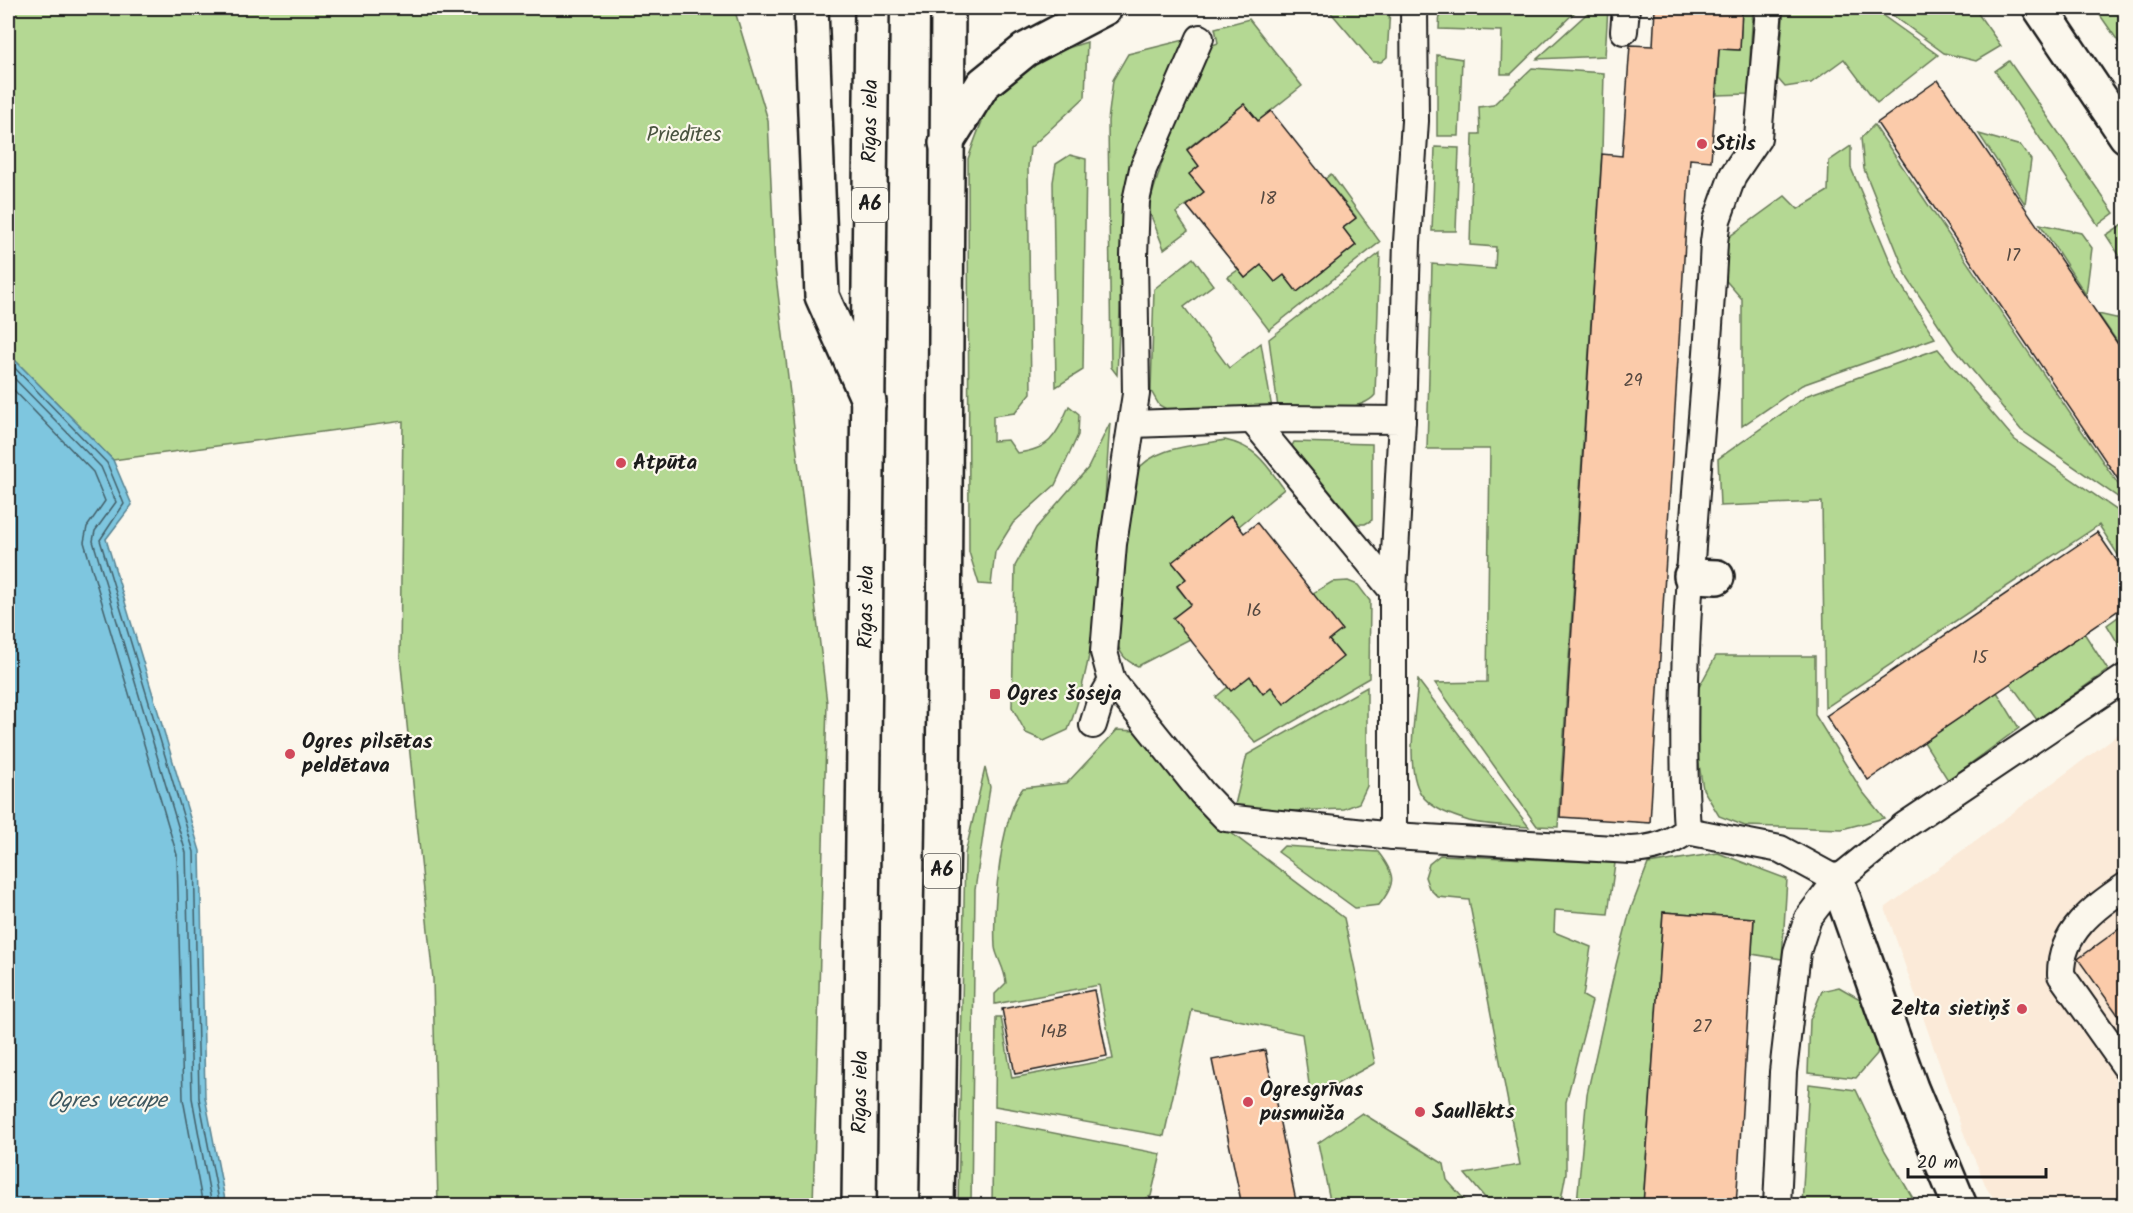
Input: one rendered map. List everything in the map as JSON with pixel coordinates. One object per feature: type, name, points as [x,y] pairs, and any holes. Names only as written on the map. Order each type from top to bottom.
[{"type":"main road","points":[[811,8],[822,296],[868,402]]},
{"type":"main road","name":"Rīgas iela","points":[[859,1206],[872,8]]},
{"type":"main road","name":"A6","points":[[937,1206],[943,799],[948,8]]},
{"type":"main road","points":[[946,143],[983,84],[1025,50],[1100,8]]},
{"type":"main road","points":[[2040,8],[2126,136]]},
{"type":"main road","points":[[1837,880],[1911,1088],[1960,1206]]},
{"type":"lane","points":[[1393,836],[1393,591],[1402,420],[1407,242],[1415,121],[1414,8]]},
{"type":"lane","points":[[1687,831],[1683,764],[1685,655],[1704,577],[1716,231],[1733,175],[1758,138],[1769,8]]},
{"type":"lane","points":[[1200,38],[1143,169],[1136,201],[1134,256],[1136,394],[1113,544],[1104,652],[1112,681],[1202,793],[1226,818],[1393,836],[1631,850],[1652,849],[1675,840],[1687,831],[1780,849],[1837,880]]},
{"type":"lane","points":[[1132,424],[1402,420]]},
{"type":"lane","points":[[1253,421],[1393,591]]},
{"type":"lane","points":[[1777,1206],[1783,1072],[1797,952],[1808,918],[1837,880],[1904,826],[2126,677]]},
{"type":"lane","points":[[1093,725],[1100,702],[1112,681]]},
{"type":"lane","points":[[2126,886],[2103,902],[2073,930],[2060,959],[2061,975],[2126,1066]]},
{"type":"shaded area","name":"Zelta sietiņš","points":[[2125,729],[2125,1205],[1999,1205],[1987,1189],[1962,1129],[1885,908]]},
{"type":"green space","name":"Priedītes","points":[[8,8],[734,8],[768,120],[775,268],[827,703],[813,1205],[438,1205],[433,979],[400,656],[403,421],[113,460],[8,353]]},
{"type":"green space","points":[[1327,8],[1390,8],[1387,57],[1381,62],[1373,62]]},
{"type":"green space","points":[[1440,8],[1579,8],[1511,74],[1501,74],[1502,31],[1439,29]]},
{"type":"green space","points":[[1593,8],[1608,8],[1605,56],[1537,59]]},
{"type":"green space","points":[[1742,8],[1753,8],[1748,94],[1717,95],[1719,49],[1740,50]]},
{"type":"green space","points":[[1784,8],[1872,8],[1938,55],[1877,103],[1844,59],[1811,83],[1785,87],[1778,79]]},
{"type":"green space","points":[[1883,8],[1974,8],[2001,46],[1976,61],[1944,53]]},
{"type":"green space","points":[[2095,8],[2125,8],[2125,51]]},
{"type":"green space","points":[[1249,19],[1302,86],[1258,121],[1244,104],[1187,149],[1199,166],[1204,192],[1176,213],[1188,231],[1164,249],[1148,208],[1166,150],[1205,48],[1218,43],[1215,28]]},
{"type":"green space","points":[[1184,40],[1126,181],[1117,375],[1111,367],[1108,121],[1113,80],[1128,54]]},
{"type":"green space","points":[[1087,42],[1085,97],[1030,148],[1028,167],[1031,393],[1015,413],[993,416],[993,441],[1008,440],[1017,453],[1038,448],[1051,439],[1069,406],[1079,414],[1078,435],[1055,485],[1013,523],[995,552],[991,585],[979,584],[969,552],[968,159],[988,109],[998,90],[1012,75],[1032,62]]},
{"type":"green space","points":[[1437,55],[1462,59],[1459,136],[1437,136]]},
{"type":"green space","points":[[2009,61],[2114,213],[2098,225],[1995,71]]},
{"type":"green space","points":[[1532,68],[1604,73],[1602,151],[1558,827],[1537,826],[1435,683],[1487,682],[1490,449],[1427,449],[1432,264],[1495,269],[1496,247],[1470,245],[1473,134],[1480,134],[1479,107],[1493,105]]},
{"type":"green space","points":[[1874,125],[2120,487],[2125,483],[2125,502],[2021,430],[1955,349],[1908,279],[1864,169],[1861,138]]},
{"type":"green space","points":[[1979,134],[2021,146],[2031,160],[2025,204]]},
{"type":"green space","points":[[1851,146],[1851,168],[1898,280],[1935,338],[1802,385],[1742,426],[1742,299],[1720,274],[1722,242],[1785,196],[1798,209],[1828,191],[1829,161]]},
{"type":"green space","points":[[1435,147],[1459,148],[1456,231],[1432,231]]},
{"type":"green space","points":[[1070,155],[1086,159],[1083,370],[1056,387],[1053,182],[1056,164]]},
{"type":"green space","points":[[1331,174],[1380,242],[1269,330],[1228,277],[1238,270],[1245,278],[1261,265],[1275,282],[1284,275],[1297,292],[1356,245],[1343,228],[1356,217],[1325,179]]},
{"type":"green space","points":[[2040,224],[2081,233],[2092,248],[2086,295]]},
{"type":"green space","points":[[2123,224],[2125,227],[2125,264],[2106,235]]},
{"type":"green space","points":[[1380,253],[1375,395],[1367,401],[1344,408],[1278,408],[1269,339]]},
{"type":"green space","points":[[1193,258],[1213,285],[1184,307],[1229,368],[1261,343],[1272,409],[1168,410],[1159,405],[1151,391],[1154,289]]},
{"type":"green space","points":[[2098,314],[2125,320],[2125,353]]},
{"type":"green space","points":[[1938,349],[2015,440],[2125,516],[2125,566],[2099,525],[1825,708],[1822,502],[1720,506],[1718,459],[1808,395]]},
{"type":"green space","points":[[1110,423],[1100,579],[1089,658],[1068,730],[1044,741],[1026,733],[1012,707],[1015,566],[1036,528],[1088,468]]},
{"type":"green space","points":[[1225,440],[1253,452],[1266,464],[1284,489],[1239,526],[1231,516],[1173,562],[1186,579],[1177,587],[1191,604],[1190,639],[1138,666],[1121,653],[1114,631],[1134,474],[1142,465],[1163,453]]},
{"type":"green space","points":[[1294,442],[1372,444],[1372,520],[1365,524],[1357,524],[1292,446]]},
{"type":"green space","points":[[1348,581],[1358,585],[1370,601],[1369,678],[1256,743],[1216,697],[1228,687],[1250,676],[1263,693],[1329,640],[1313,593],[1332,582]]},
{"type":"green space","points":[[2125,612],[2125,655],[2107,625]]},
{"type":"green space","points":[[2084,633],[2108,670],[2037,720],[2010,683]]},
{"type":"green space","points":[[1716,656],[1815,656],[1815,715],[1862,791],[1884,818],[1842,829],[1745,826],[1719,816],[1703,789],[1696,746],[1698,689]]},
{"type":"green space","points":[[1418,680],[1529,827],[1469,821],[1436,808],[1421,794],[1416,783],[1412,754]]},
{"type":"green space","points":[[1367,687],[1367,786],[1359,803],[1344,809],[1233,813],[1247,755]]},
{"type":"green space","points":[[1997,692],[2019,728],[1948,780],[1924,742]]},
{"type":"green space","points":[[1117,730],[1137,731],[1202,811],[1344,918],[1375,1063],[1311,1098],[1302,1034],[1192,1010],[1164,1136],[995,1106],[996,1017],[1001,1017],[1012,1078],[1113,1059],[1099,985],[995,1004],[995,994],[1006,983],[995,947],[995,930],[997,888],[1004,841],[1015,802],[1023,788],[1067,783]]},
{"type":"green space","points":[[985,768],[990,787],[975,890],[971,1205],[958,1205],[965,854]]},
{"type":"green space","points":[[1284,846],[1378,852],[1391,873],[1389,891],[1379,905],[1355,908],[1278,852]]},
{"type":"green space","points":[[1718,853],[1787,879],[1782,959],[1752,954],[1754,918],[1663,912],[1643,1205],[1583,1206],[1577,1203],[1587,1094],[1630,911],[1648,864]]},
{"type":"green space","points":[[1440,855],[1615,863],[1608,914],[1555,910],[1554,932],[1591,947],[1583,996],[1592,1001],[1566,1102],[1566,1173],[1560,1205],[1491,1205],[1465,1174],[1520,1165],[1469,900],[1438,897],[1429,888],[1425,877],[1429,864]]},
{"type":"green space","points":[[1839,987],[1860,999],[1879,1041],[1877,1054],[1856,1078],[1808,1073],[1810,1020],[1822,991]]},
{"type":"green space","points":[[1809,1084],[1856,1090],[1885,1151],[1917,1205],[1802,1205]]},
{"type":"green space","points":[[1362,1113],[1444,1164],[1447,1180],[1469,1205],[1331,1205],[1318,1143]]},
{"type":"green space","points":[[993,1121],[1161,1154],[1151,1196],[1133,1205],[992,1205]]},
{"type":"water","name":"Ogres vecupe","points":[[8,353],[113,460],[132,505],[106,539],[200,851],[205,1097],[226,1205],[8,1205]]},
{"type":"building","points":[[1655,8],[1742,8],[1740,50],[1719,49],[1711,161],[1690,159],[1650,823],[1560,817],[1602,154],[1622,156],[1630,45],[1653,46]]},
{"type":"building","points":[[1938,80],[2126,356],[2126,491],[1877,123]]},
{"type":"building","points":[[1244,104],[1258,121],[1271,111],[1356,218],[1343,228],[1356,245],[1297,292],[1284,275],[1275,282],[1261,265],[1245,278],[1187,206],[1204,192],[1189,174],[1199,166],[1187,150]]},
{"type":"building","points":[[1231,516],[1244,533],[1257,523],[1342,630],[1329,640],[1343,657],[1284,704],[1271,687],[1263,694],[1250,676],[1231,691],[1173,618],[1191,604],[1177,586],[1186,579],[1172,562]]},
{"type":"building","points":[[2097,532],[2126,574],[2126,605],[1868,780],[1826,716]]},
{"type":"building","points":[[1663,912],[1754,918],[1736,1206],[1643,1206]]},
{"type":"building","points":[[2126,924],[2126,1026],[2078,959]]},
{"type":"building","points":[[1094,990],[1107,1056],[1015,1074],[1002,1009]]},
{"type":"building","name":"Ogresgrīvas pusmuiža","points":[[1265,1050],[1297,1206],[1242,1206],[1212,1060]]},
{"type":"place","name":"Stils","points":[[1702,144]]},
{"type":"place","name":"Atpūta","points":[[621,463]]},
{"type":"place","name":"Ogres šoseja","points":[[995,694]]},
{"type":"place","name":"Ogres pilsētas peldētava","points":[[290,754]]},
{"type":"place","name":"Zelta sietiņš","points":[[2022,1009]]},
{"type":"place","name":"Ogresgrīvas pusmuiža","points":[[1248,1102]]},
{"type":"place","name":"Saullēkts","points":[[1420,1112]]}]
